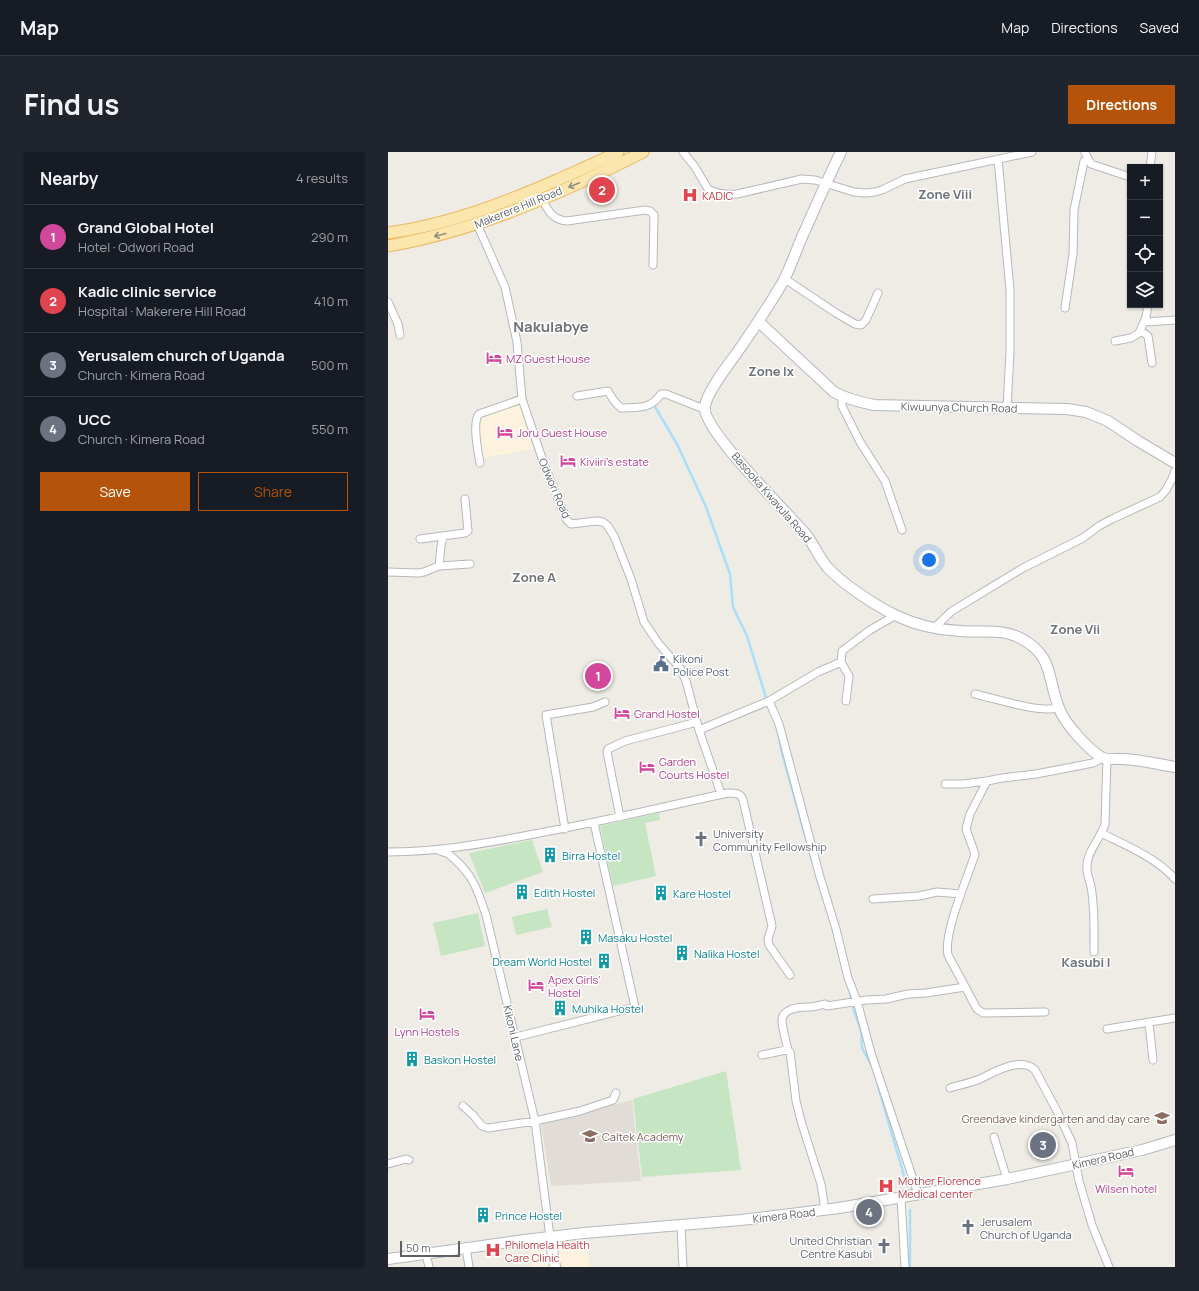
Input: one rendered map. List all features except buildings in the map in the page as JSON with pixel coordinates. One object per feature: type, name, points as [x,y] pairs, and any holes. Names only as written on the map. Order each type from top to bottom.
[{"type":"main road","name":"Makerere Hill Road","points":[[388,246],[441,235],[477,224],[542,199],[643,152]]},
{"type":"main road","name":"Makerere Hill Road","points":[[388,233],[410,230],[473,214],[538,188],[615,153]]},
{"type":"street","points":[[682,152],[695,168],[708,190],[720,194],[737,194],[802,179],[815,180],[854,192],[875,192],[905,179],[1032,152]]},
{"type":"street","points":[[577,396],[608,391],[614,401],[621,408],[628,408],[650,405],[657,400],[661,394],[666,394],[705,406],[727,366],[759,322],[785,279],[825,183],[841,152]]},
{"type":"street","points":[[1150,164],[1152,152]]},
{"type":"street","points":[[1084,154],[1090,164],[1127,176]]},
{"type":"street","points":[[1065,308],[1074,254],[1074,210],[1084,161],[1084,154]]},
{"type":"street","points":[[998,159],[1010,290],[1010,352],[1007,408]]},
{"type":"street","points":[[542,199],[551,215],[561,221],[567,222],[646,210],[650,211],[654,214],[653,265]]},
{"type":"street","name":"Odwori Road","points":[[477,224],[505,287],[517,342],[522,399],[545,467],[567,520],[571,524],[597,521],[602,522],[607,525],[614,536],[631,578],[644,622],[659,644],[680,668],[686,682],[699,730],[721,794]]},
{"type":"street","points":[[785,279],[836,314],[860,325],[866,320],[878,293]]},
{"type":"street","points":[[388,302],[398,324],[400,334]]},
{"type":"street","points":[[1115,341],[1136,336],[1141,331],[1145,322],[1147,308]]},
{"type":"street","points":[[1145,322],[1175,320]]},
{"type":"street","name":"Kiwuunya Church Road","points":[[759,322],[834,392],[842,397],[857,402],[874,405],[1067,409],[1086,412],[1108,421],[1175,463]]},
{"type":"street","points":[[1141,331],[1148,336],[1152,363]]},
{"type":"street","points":[[842,397],[842,406],[860,442],[885,481],[902,530]]},
{"type":"street","points":[[480,463],[476,418],[478,415],[522,399]]},
{"type":"street","name":"Basooka Kwavula Road","points":[[705,406],[706,416],[716,432],[763,489],[807,536],[828,567],[855,591],[896,615],[912,622],[934,628],[963,632],[1005,632],[1019,637],[1032,645],[1040,652],[1046,661],[1052,679],[1058,708],[1062,715],[1080,739],[1105,758]]},
{"type":"street","points":[[934,628],[952,611],[1022,568],[1083,538],[1099,526],[1112,519],[1160,497],[1166,490],[1175,471]]},
{"type":"street","points":[[420,539],[465,534],[468,531],[465,500]]},
{"type":"street","points":[[439,566],[443,536]]},
{"type":"street","points":[[388,572],[418,573],[439,566],[470,564]]},
{"type":"street","points":[[846,701],[849,676],[841,662],[842,651],[870,630],[896,615]]},
{"type":"street","points":[[699,730],[769,701],[818,672],[841,662]]},
{"type":"street","points":[[975,694],[1037,709],[1058,708]]},
{"type":"street","points":[[769,701],[779,724],[820,877],[836,929],[848,978],[857,1001],[871,1052],[918,1194]]},
{"type":"street","points":[[565,829],[546,715],[593,707],[605,702]]},
{"type":"street","points":[[620,817],[607,752],[608,749],[625,741],[697,722]]},
{"type":"street","points":[[945,784],[963,784],[1036,774],[1093,763],[1105,758],[1125,759],[1175,767]]},
{"type":"street","points":[[1094,952],[1093,902],[1086,864],[1105,824],[1105,758]]},
{"type":"street","points":[[987,781],[970,814],[966,830],[976,854],[957,904],[947,949],[951,961],[977,1009],[983,1013],[1045,1012]]},
{"type":"street","points":[[388,852],[436,850],[508,839],[594,823],[721,794],[736,793],[742,797],[772,926],[768,939],[768,946],[790,975]]},
{"type":"street","points":[[516,1037],[635,1007],[594,823]]},
{"type":"street","points":[[1101,833],[1130,847],[1150,859],[1168,871],[1175,879]]},
{"type":"street","name":"Kikoni Lane","points":[[436,850],[449,854],[472,878],[486,915],[535,1121],[550,1237]]},
{"type":"street","points":[[873,900],[919,896],[937,892],[961,894]]},
{"type":"street","points":[[825,1210],[821,1184],[798,1110],[791,1054],[788,1050],[782,1020],[784,1014],[801,1006],[809,1007],[825,1004],[827,1006],[857,1001],[886,999],[908,994],[926,994],[966,987]]},
{"type":"street","points":[[1107,1029],[1175,1018]]},
{"type":"street","points":[[1149,1023],[1153,1060]]},
{"type":"street","points":[[762,1055],[788,1050]]},
{"type":"street","points":[[950,1088],[978,1079],[1001,1069],[1021,1064],[1027,1064],[1035,1070],[1072,1142],[1079,1181],[1092,1225],[1109,1267]]},
{"type":"street","points":[[463,1106],[485,1128],[535,1121],[580,1111],[613,1100],[616,1093]]},
{"type":"street","points":[[994,1137],[1007,1179]]},
{"type":"street","name":"Kimera Road","points":[[388,1259],[584,1233],[681,1226],[825,1210],[1007,1179],[1142,1150],[1175,1140]]},
{"type":"street","points":[[388,1164],[406,1159],[409,1160]]},
{"type":"street","points":[[901,1198],[905,1267]]},
{"type":"street","points":[[681,1226],[683,1267]]},
{"type":"street","points":[[550,1237],[555,1267]]},
{"type":"street","points":[[466,1248],[469,1267]]},
{"type":"street","points":[[426,1254],[429,1267]]},
{"type":"shaded area","name":"Joru Guest House","points":[[521,403],[535,449],[483,458],[479,415]]},
{"type":"shaded area","name":"Caltek Academy","points":[[632,1100],[641,1181],[551,1186],[541,1123]]},
{"type":"shaded area","points":[[584,1235],[590,1267],[557,1267],[552,1239]]},
{"type":"shaded area","points":[[544,1239],[550,1267],[532,1267],[529,1242]]},
{"type":"green space","points":[[659,813],[660,820],[645,823],[656,876],[613,886],[600,826]]},
{"type":"green space","points":[[532,840],[543,872],[485,893],[469,853]]},
{"type":"green space","points":[[547,909],[552,927],[516,935],[512,917]]},
{"type":"green space","points":[[478,913],[485,946],[441,956],[433,923]]},
{"type":"green space","points":[[726,1071],[741,1170],[642,1177],[633,1099]]},
{"type":"waterway","points":[[654,405],[678,446],[706,507],[730,574],[733,607],[747,636],[767,701]]},
{"type":"waterway","points":[[778,732],[782,753],[813,864]]},
{"type":"waterway","points":[[850,992],[854,1011],[861,1030],[862,1048],[873,1068]]},
{"type":"waterway","points":[[878,1086],[907,1186]]},
{"type":"waterway","points":[[910,1210],[910,1267]]},
{"type":"place","name":"Kadic clinic service","points":[[602,190]]},
{"type":"place","name":"KADIC","points":[[690,195]]},
{"type":"place","name":"MZ Guest House","points":[[494,358]]},
{"type":"place","name":"Joru Guest House","points":[[505,432]]},
{"type":"place","name":"Kiviiri's estate","points":[[568,461]]},
{"type":"place","name":"Kikoni Police Post","points":[[661,664]]},
{"type":"place","name":"Grand Global Hotel","points":[[598,676]]},
{"type":"place","name":"Grand Hostel","points":[[622,713]]},
{"type":"place","name":"Garden Courts Hostel","points":[[647,767]]},
{"type":"place","name":"University Community Fellowship","points":[[701,839]]},
{"type":"place","name":"Birra Hostel","points":[[550,855]]},
{"type":"place","name":"Edith Hostel","points":[[522,892]]},
{"type":"place","name":"Kare Hostel","points":[[661,893]]},
{"type":"place","name":"Masaku Hostel","points":[[586,937]]},
{"type":"place","name":"Nalika Hostel","points":[[682,953]]},
{"type":"place","name":"Dream World Hostel","points":[[604,961]]},
{"type":"place","name":"Apex Girls’ Hostel","points":[[536,985]]},
{"type":"place","name":"Muhika Hostel","points":[[560,1008]]},
{"type":"place","name":"Lynn Hostels","points":[[427,1014]]},
{"type":"place","name":"Baskon Hostel","points":[[412,1059]]},
{"type":"place","name":"Greendave kindergarten and day care","points":[[1162,1118]]},
{"type":"place","name":"Caltek Academy","points":[[590,1136]]},
{"type":"place","name":"Yerusalem church of Uganda","points":[[1043,1145]]},
{"type":"place","name":"Wilsen hotel","points":[[1126,1171]]},
{"type":"place","name":"Mother Florence Medical center","points":[[886,1186]]},
{"type":"place","name":"UCC","points":[[869,1212]]},
{"type":"place","name":"Prince Hostel","points":[[483,1215]]},
{"type":"place","name":"Jerusalem Church of Uganda","points":[[968,1227]]},
{"type":"place","name":"United Christian Centre Kasubi","points":[[884,1246]]},
{"type":"place","name":"Philomela Health Care Clinic","points":[[493,1250]]},
{"type":"district","name":"Zone Viii","points":[[945,194]]},
{"type":"district","name":"Nakulabye","points":[[551,326]]},
{"type":"district","name":"Zone Ix","points":[[771,371]]},
{"type":"district","name":"Zone A","points":[[534,577]]},
{"type":"district","name":"Zone Vii","points":[[1075,629]]},
{"type":"district","name":"Kasubi I","points":[[1086,962]]}]
